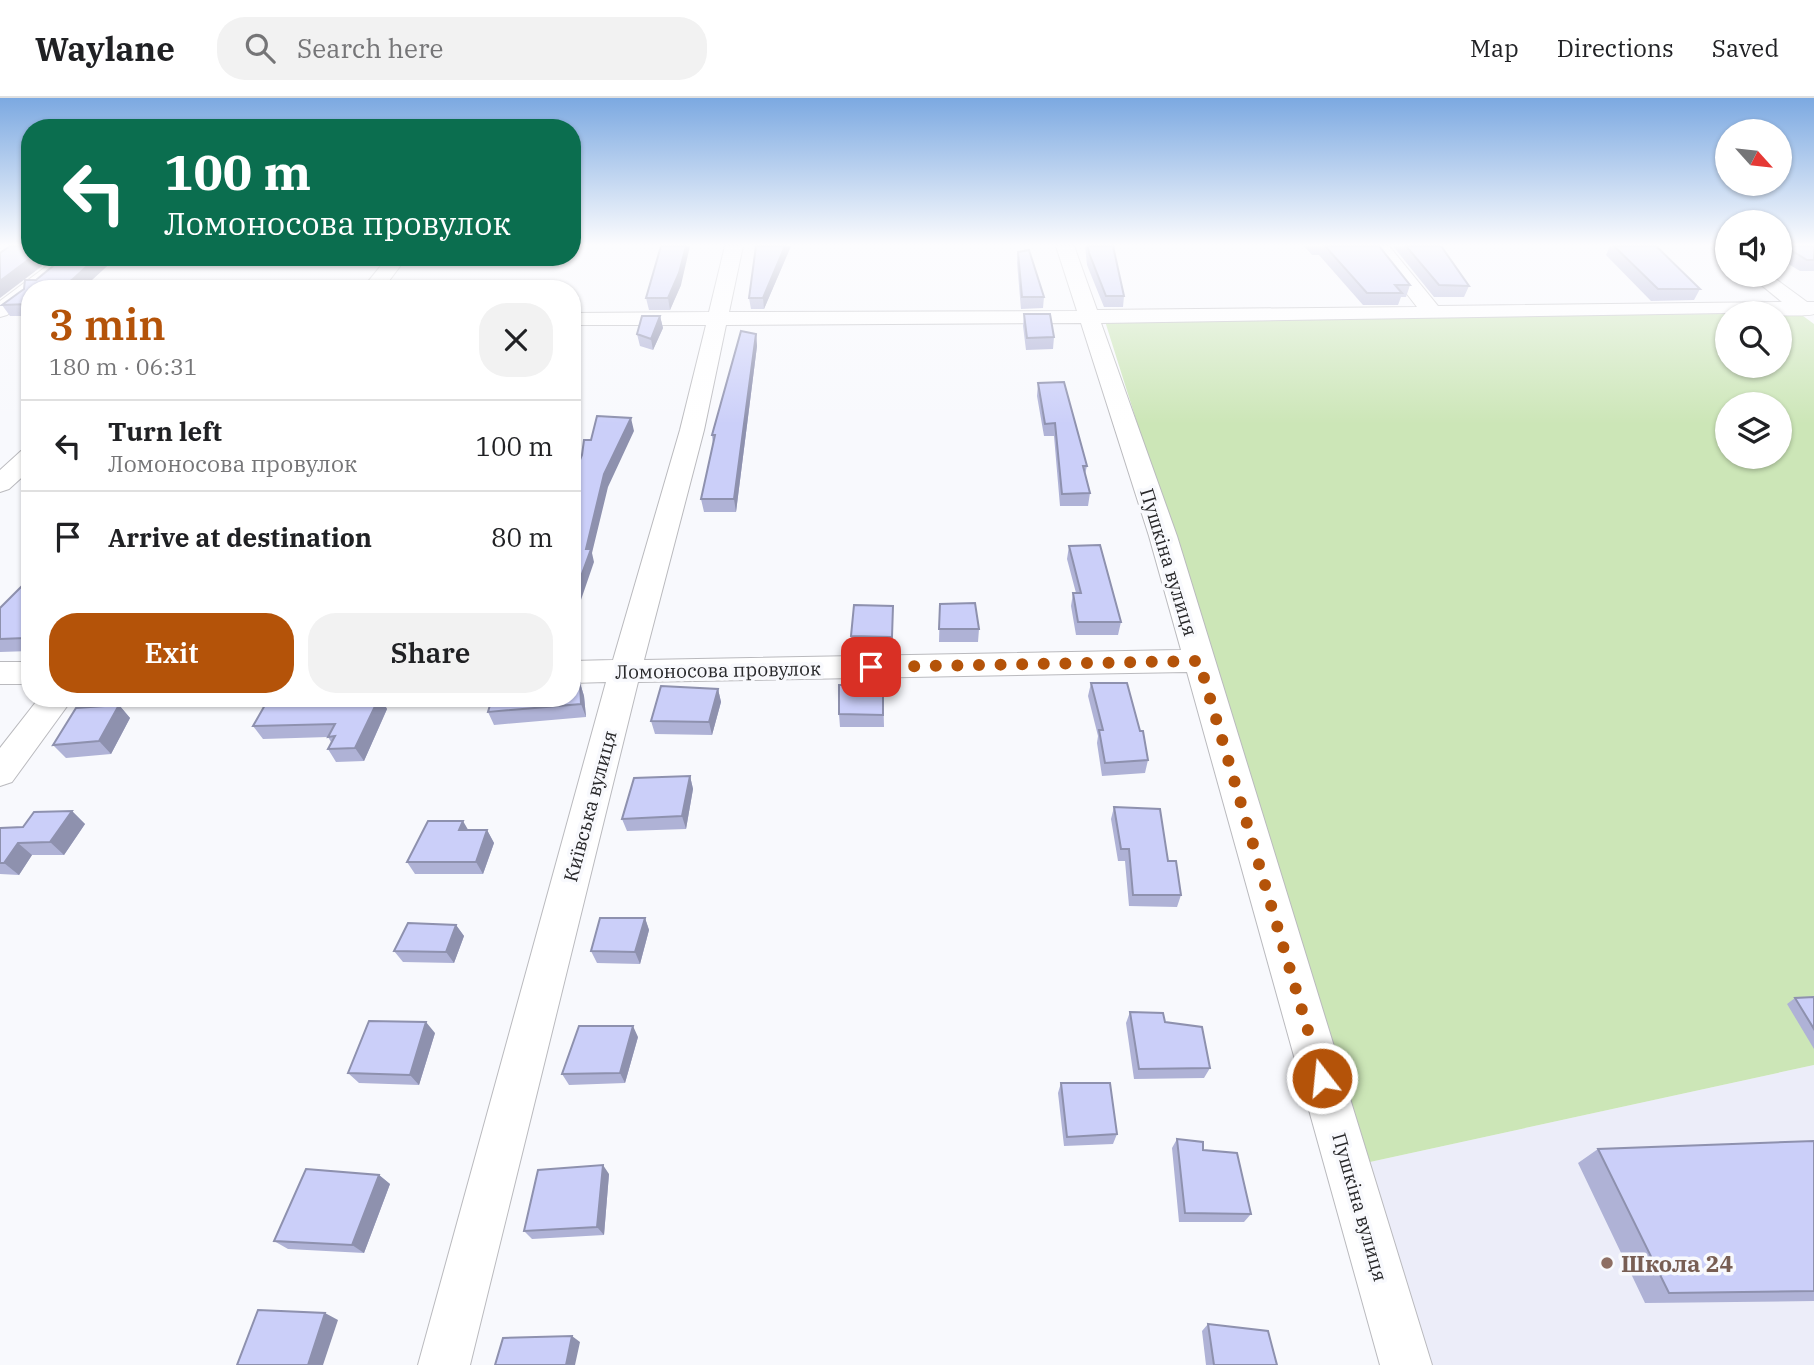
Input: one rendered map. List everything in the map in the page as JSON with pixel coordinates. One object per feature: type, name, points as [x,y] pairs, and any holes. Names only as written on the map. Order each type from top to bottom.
[{"type":"street","name":"Київська вулиця","points":[[444,1365],[625,672],[692,430],[719,305]]},
{"type":"street","name":"Пушкіна вулиця","points":[[1084,305],[1163,536],[1406,1365]]},
{"type":"street","points":[[1426,305],[1431,311]]},
{"type":"street","points":[[581,319],[1431,311],[1810,311]]},
{"type":"street","points":[[0,484],[21,464]]},
{"type":"street","name":"Ломоносова провулок","points":[[581,672],[1199,661]]},
{"type":"street","points":[[0,673],[21,673]]},
{"type":"street","points":[[0,773],[50,707]]},
{"type":"shaded area","name":"Школа 24","points":[[1814,1065],[1814,1365],[1432,1365],[1370,1162]]},
{"type":"green space","points":[[1792,313],[1799,313],[1814,324],[1814,1065],[1370,1162],[1104,318],[1715,314],[1715,378],[1792,378]]},
{"type":"building","points":[[1024,314],[1050,314],[1054,337],[1027,338]]},
{"type":"building","points":[[642,316],[660,316],[651,339],[637,334]]},
{"type":"building","points":[[741,331],[756,334],[734,499],[701,499],[715,435],[712,435]]},
{"type":"building","points":[[1064,382],[1087,466],[1083,466],[1090,493],[1062,494],[1055,423],[1045,424],[1038,383]]},
{"type":"building","points":[[597,416],[631,418],[604,474],[586,549],[591,549],[581,576],[581,457],[584,440],[591,440]]},
{"type":"building","points":[[1100,545],[1121,622],[1078,622],[1073,593],[1081,593],[1069,546]]},
{"type":"building","points":[[21,587],[21,638],[0,639],[0,608]]},
{"type":"building","points":[[975,603],[979,629],[939,629],[940,604]]},
{"type":"building","points":[[854,605],[893,606],[892,637],[851,636]]},
{"type":"building","points":[[1091,683],[1127,683],[1140,731],[1143,731],[1148,760],[1105,763],[1099,730],[1103,730]]},
{"type":"building","points":[[839,685],[883,685],[883,715],[839,714]]},
{"type":"building","points":[[661,686],[718,689],[709,722],[651,721]]},
{"type":"building","points":[[118,707],[99,741],[53,745],[76,708]]},
{"type":"building","points":[[264,707],[375,707],[355,748],[328,749],[335,736],[328,737],[335,724],[253,726]]},
{"type":"building","points":[[489,707],[546,707],[488,712]]},
{"type":"building","points":[[690,776],[682,816],[622,819],[634,778]]},
{"type":"building","points":[[1114,807],[1160,809],[1168,861],[1176,861],[1181,895],[1133,895],[1129,849],[1121,849]]},
{"type":"building","points":[[72,811],[50,842],[18,843],[4,863],[0,863],[0,828],[23,827],[34,812]]},
{"type":"building","points":[[428,821],[463,821],[459,830],[487,830],[476,862],[407,862]]},
{"type":"building","points":[[600,918],[645,918],[635,952],[591,951]]},
{"type":"building","points":[[408,923],[456,925],[446,952],[394,951]]},
{"type":"building","points":[[1814,997],[1814,1029],[1795,998]]},
{"type":"building","points":[[1130,1012],[1163,1013],[1165,1022],[1202,1027],[1210,1068],[1139,1069]]},
{"type":"building","points":[[369,1021],[426,1022],[410,1075],[348,1073]]},
{"type":"building","points":[[579,1026],[633,1026],[620,1073],[562,1074]]},
{"type":"building","points":[[1061,1083],[1110,1083],[1117,1134],[1067,1137]]},
{"type":"building","points":[[1177,1139],[1203,1142],[1203,1150],[1237,1153],[1251,1214],[1185,1213]]},
{"type":"building","points":[[1814,1141],[1814,1291],[1669,1293],[1598,1149]]},
{"type":"building","points":[[603,1165],[597,1227],[524,1231],[538,1170]]},
{"type":"building","points":[[306,1169],[379,1175],[352,1245],[274,1241]]},
{"type":"building","points":[[258,1310],[325,1313],[308,1365],[237,1365]]},
{"type":"building","points":[[1208,1324],[1268,1331],[1277,1365],[1214,1365]]},
{"type":"building","points":[[572,1336],[566,1365],[495,1365],[503,1338]]},
{"type":"place","name":"Школа 24","points":[[1607,1263]]},
{"type":"route","points":[[871,667],[1199,661],[1322,1078]]}]
